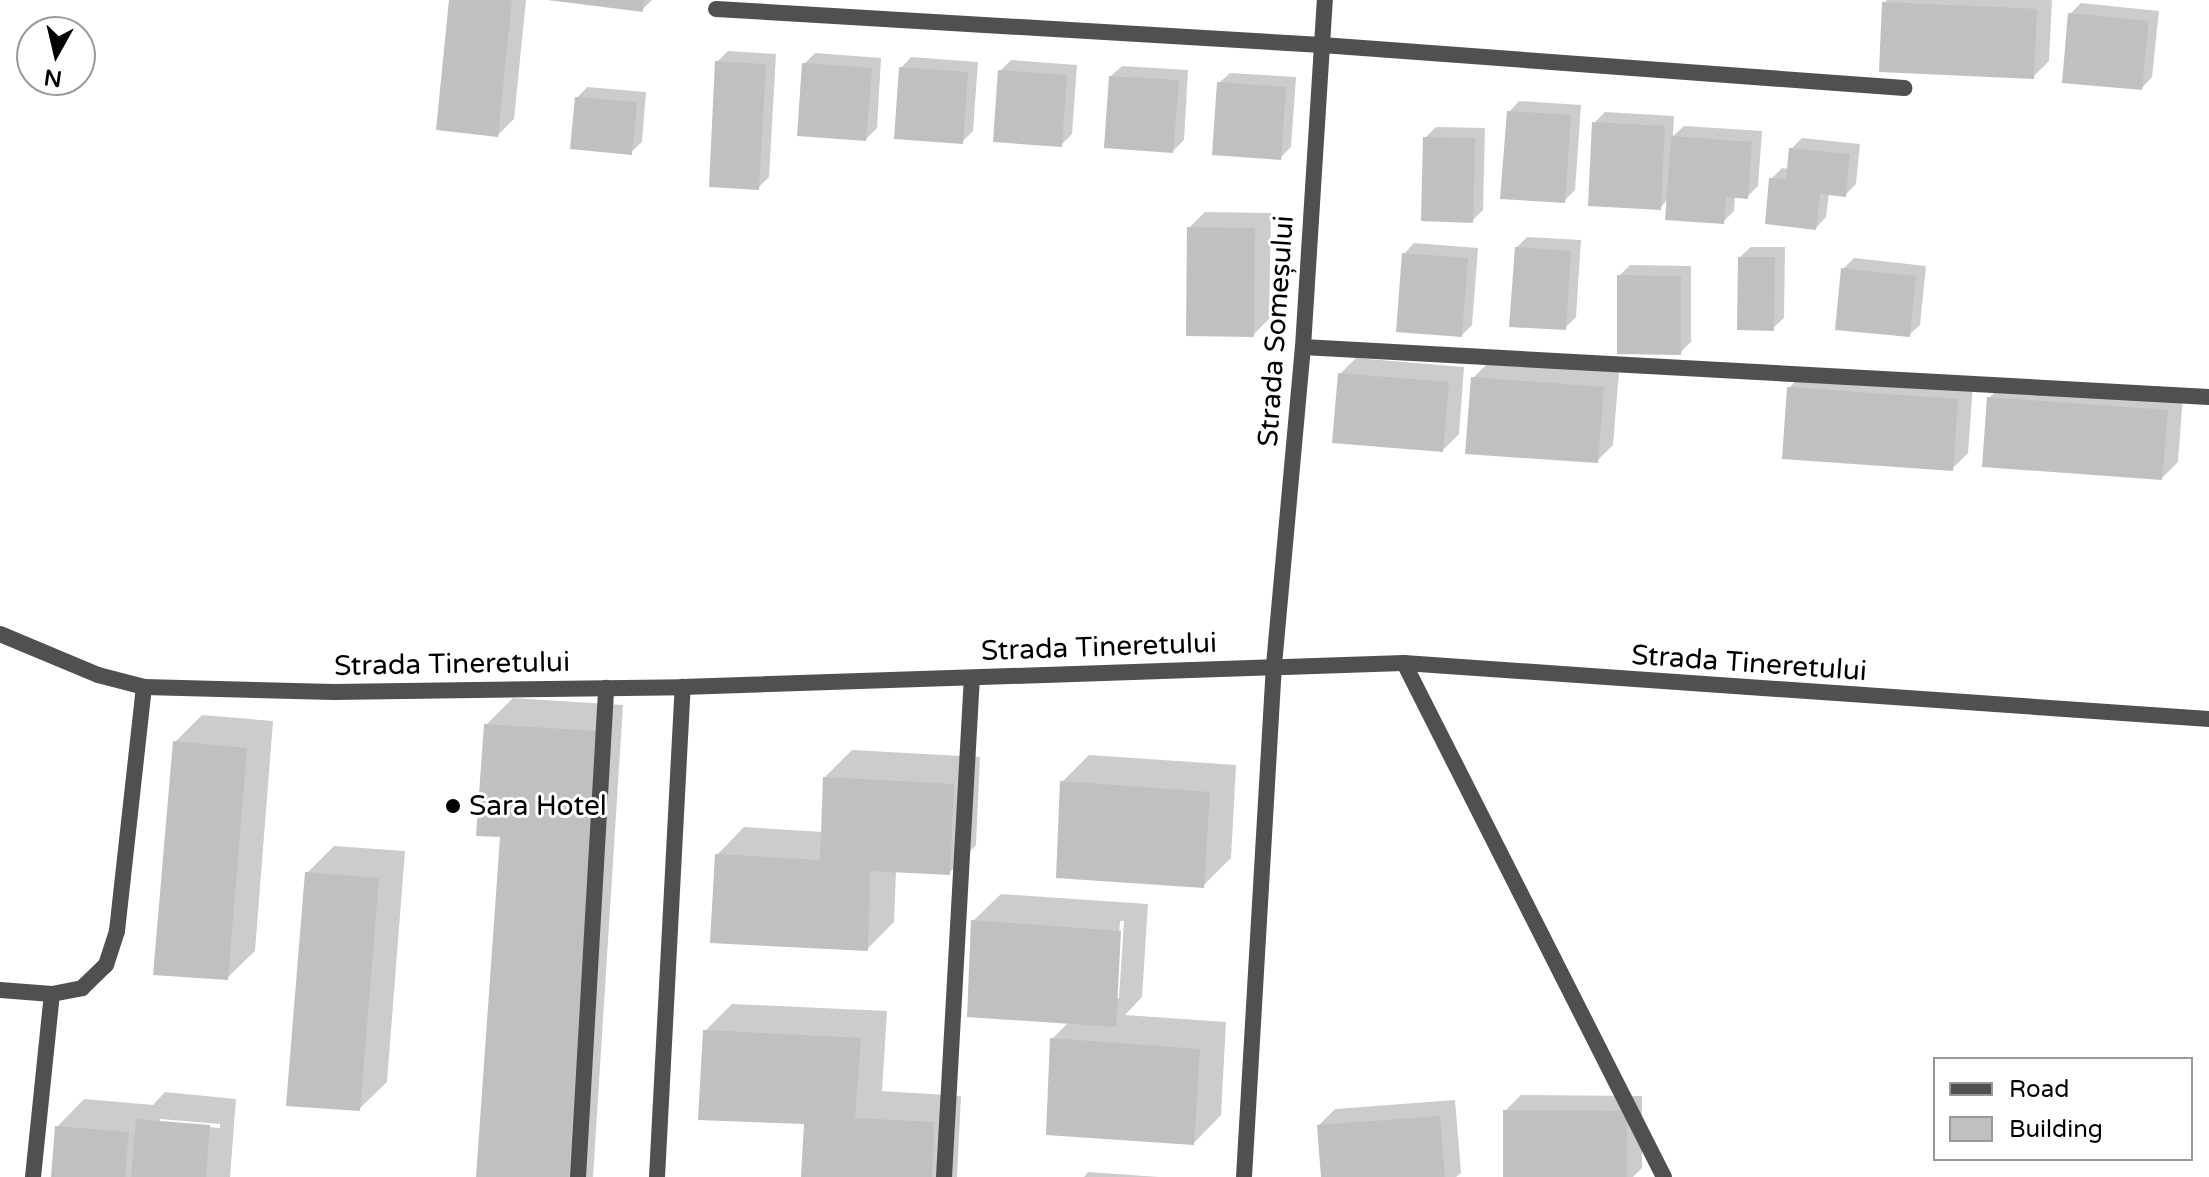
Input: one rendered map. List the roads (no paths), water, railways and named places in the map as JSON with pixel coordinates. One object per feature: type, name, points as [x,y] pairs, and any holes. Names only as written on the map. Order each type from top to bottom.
[{"type":"street","name":"Strada Someșului","points":[[1244,1177],[1274,665],[1303,347],[1325,0]]},
{"type":"street","points":[[716,9],[1322,45],[1904,88]]},
{"type":"street","points":[[1303,347],[2209,397]]},
{"type":"street","name":"Strada Tineretului","points":[[0,634],[98,675],[144,687],[334,692],[683,687],[1404,663],[2209,719]]},
{"type":"street","points":[[1404,663],[1664,1177]]},
{"type":"street","points":[[944,1177],[972,678]]},
{"type":"street","points":[[0,990],[52,994],[82,988],[106,965],[117,931],[144,687]]},
{"type":"street","points":[[657,1177],[683,687]]},
{"type":"street","points":[[578,1177],[606,688]]},
{"type":"street","points":[[33,1177],[52,994]]},
{"type":"place","name":"Sara Hotel","points":[[453,806]]}]
